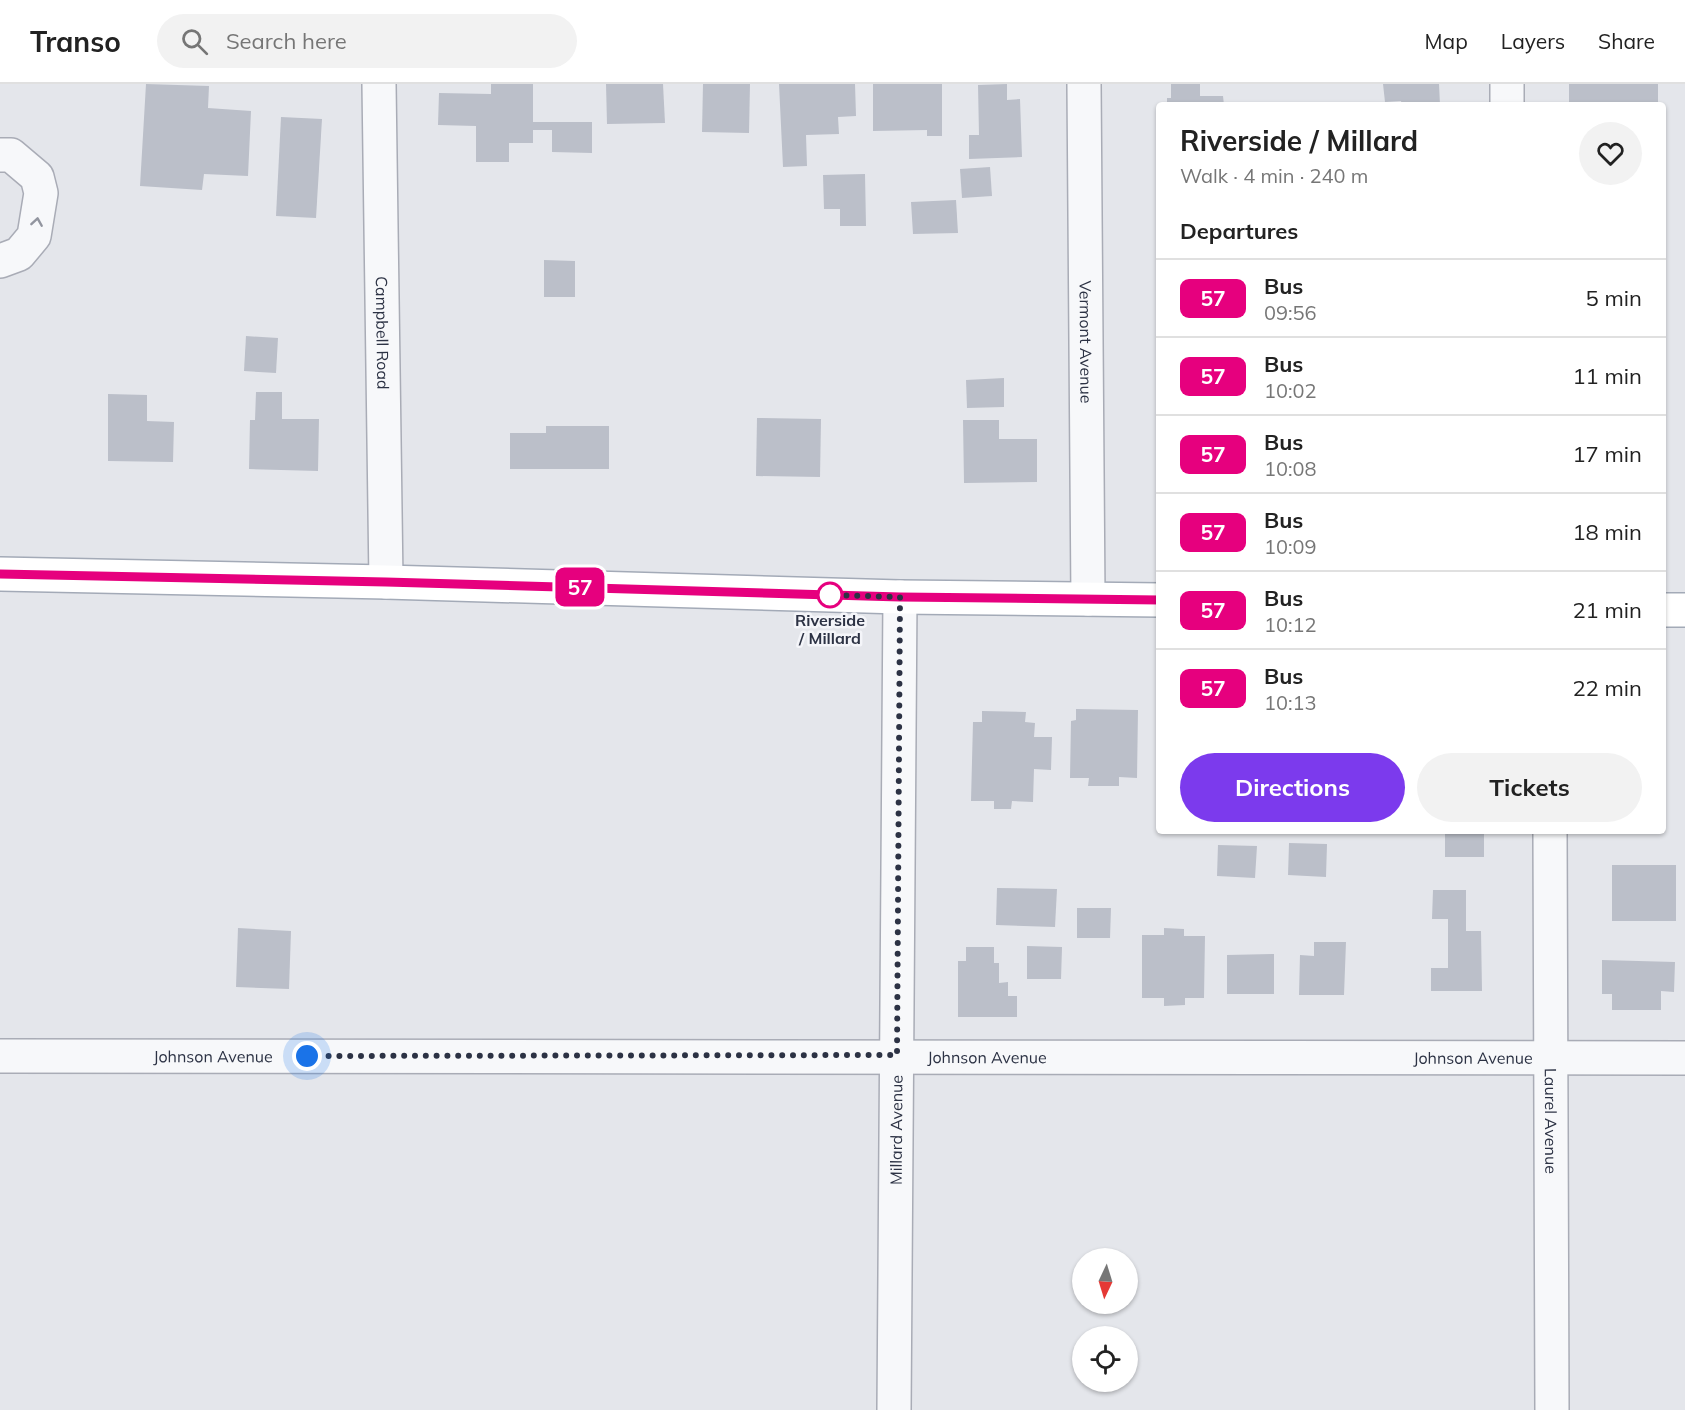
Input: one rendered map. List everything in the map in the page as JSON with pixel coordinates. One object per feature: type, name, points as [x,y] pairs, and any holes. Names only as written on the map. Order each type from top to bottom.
[{"type":"main road","points":[[0,574],[386,582],[900,597],[1156,600]]},
{"type":"main road","points":[[1666,610],[1685,610]]},
{"type":"street","name":"Campbell Road","points":[[380,84],[386,582]]},
{"type":"street","name":"Vermont Avenue","points":[[1084,84],[1088,599]]},
{"type":"street","points":[[1507,84],[1507,102]]},
{"type":"street","points":[[0,155],[11,155],[37,177],[41,193],[34,236],[18,254],[0,261]]},
{"type":"street","name":"Millard Avenue","points":[[894,1410],[900,597]]},
{"type":"street","name":"Laurel Avenue","points":[[1550,834],[1552,1410]]},
{"type":"street","name":"Johnson Avenue","points":[[0,1056],[897,1055],[1685,1058]]},
{"type":"building","points":[[146,84],[209,86],[208,108],[251,111],[248,176],[204,174],[202,190],[140,186]]},
{"type":"building","points":[[491,84],[533,84],[533,122],[592,122],[592,153],[552,152],[552,130],[533,130],[533,143],[509,143],[509,162],[476,162],[476,126],[438,125],[439,93],[491,94]]},
{"type":"building","points":[[606,84],[663,84],[665,123],[607,124]]},
{"type":"building","points":[[703,84],[750,84],[749,133],[702,132]]},
{"type":"building","points":[[779,84],[855,84],[856,116],[838,117],[839,134],[806,135],[807,166],[783,167]]},
{"type":"building","points":[[873,84],[942,84],[942,136],[927,136],[927,130],[873,131]]},
{"type":"building","points":[[1007,84],[1007,100],[1020,99],[1022,157],[969,159],[969,135],[979,135],[978,85]]},
{"type":"building","points":[[1171,84],[1200,84],[1200,96],[1223,96],[1224,102],[1167,102],[1167,98],[1171,98]]},
{"type":"building","points":[[1383,84],[1439,84],[1440,102],[1385,102]]},
{"type":"building","points":[[1569,84],[1658,84],[1658,102],[1569,102]]},
{"type":"building","points":[[281,117],[322,119],[316,218],[276,216]]},
{"type":"building","points":[[990,167],[992,196],[962,198],[960,169]]},
{"type":"building","points":[[865,174],[866,226],[840,226],[840,209],[824,209],[823,175]]},
{"type":"building","points":[[956,200],[958,233],[913,234],[911,202]]},
{"type":"building","points":[[544,260],[575,261],[575,297],[544,297]]},
{"type":"building","points":[[246,336],[278,338],[276,373],[244,371]]},
{"type":"building","points":[[1004,378],[1004,407],[967,408],[966,380]]},
{"type":"building","points":[[256,392],[282,392],[282,419],[319,419],[318,471],[249,469],[250,420],[255,420]]},
{"type":"building","points":[[108,394],[147,395],[147,421],[174,422],[173,462],[108,461]]},
{"type":"building","points":[[757,418],[821,419],[820,477],[756,476]]},
{"type":"building","points":[[963,420],[999,420],[999,439],[1037,439],[1037,482],[964,483]]},
{"type":"building","points":[[546,426],[609,426],[609,469],[510,469],[510,433],[546,433]]},
{"type":"building","points":[[1076,709],[1138,710],[1137,778],[1119,777],[1119,786],[1088,786],[1089,778],[1070,778],[1071,721],[1076,720]]},
{"type":"building","points":[[982,711],[1026,712],[1025,722],[1035,723],[1034,737],[1052,737],[1051,770],[1034,769],[1033,802],[1012,801],[1011,809],[994,809],[994,801],[971,801],[973,722],[982,722]]},
{"type":"building","points":[[1445,834],[1484,834],[1484,857],[1445,857]]},
{"type":"building","points":[[1289,843],[1327,844],[1326,877],[1288,875]]},
{"type":"building","points":[[1218,845],[1257,846],[1255,878],[1217,876]]},
{"type":"building","points":[[1612,865],[1676,865],[1676,921],[1612,921]]},
{"type":"building","points":[[997,888],[1057,889],[1055,927],[996,925]]},
{"type":"building","points":[[1433,890],[1466,890],[1466,931],[1481,931],[1482,991],[1431,991],[1431,968],[1448,968],[1448,919],[1432,919]]},
{"type":"building","points":[[1077,908],[1111,908],[1110,938],[1077,938]]},
{"type":"building","points":[[238,928],[291,931],[289,989],[236,987]]},
{"type":"building","points":[[1164,928],[1184,929],[1184,936],[1205,936],[1204,998],[1185,998],[1185,1005],[1164,1006],[1164,998],[1142,998],[1142,935],[1164,935]]},
{"type":"building","points":[[1314,942],[1346,942],[1344,995],[1299,995],[1300,955],[1314,956]]},
{"type":"building","points":[[1027,946],[1062,947],[1061,979],[1027,979]]},
{"type":"building","points":[[966,947],[994,947],[994,963],[999,963],[999,983],[1008,982],[1008,996],[1017,996],[1017,1017],[958,1017],[958,961],[966,961]]},
{"type":"building","points":[[1274,954],[1274,994],[1227,994],[1227,955]]},
{"type":"building","points":[[1602,960],[1675,962],[1674,992],[1661,991],[1661,1010],[1612,1010],[1612,994],[1602,994]]},
{"type":"bus line","name":"57","points":[[0,574],[386,582],[900,597],[1156,600]]},
{"type":"place","name":"Riverside / Millard","points":[[830,595]]},
{"type":"route","points":[[307,1056],[897,1055],[900,597],[830,595]]}]
